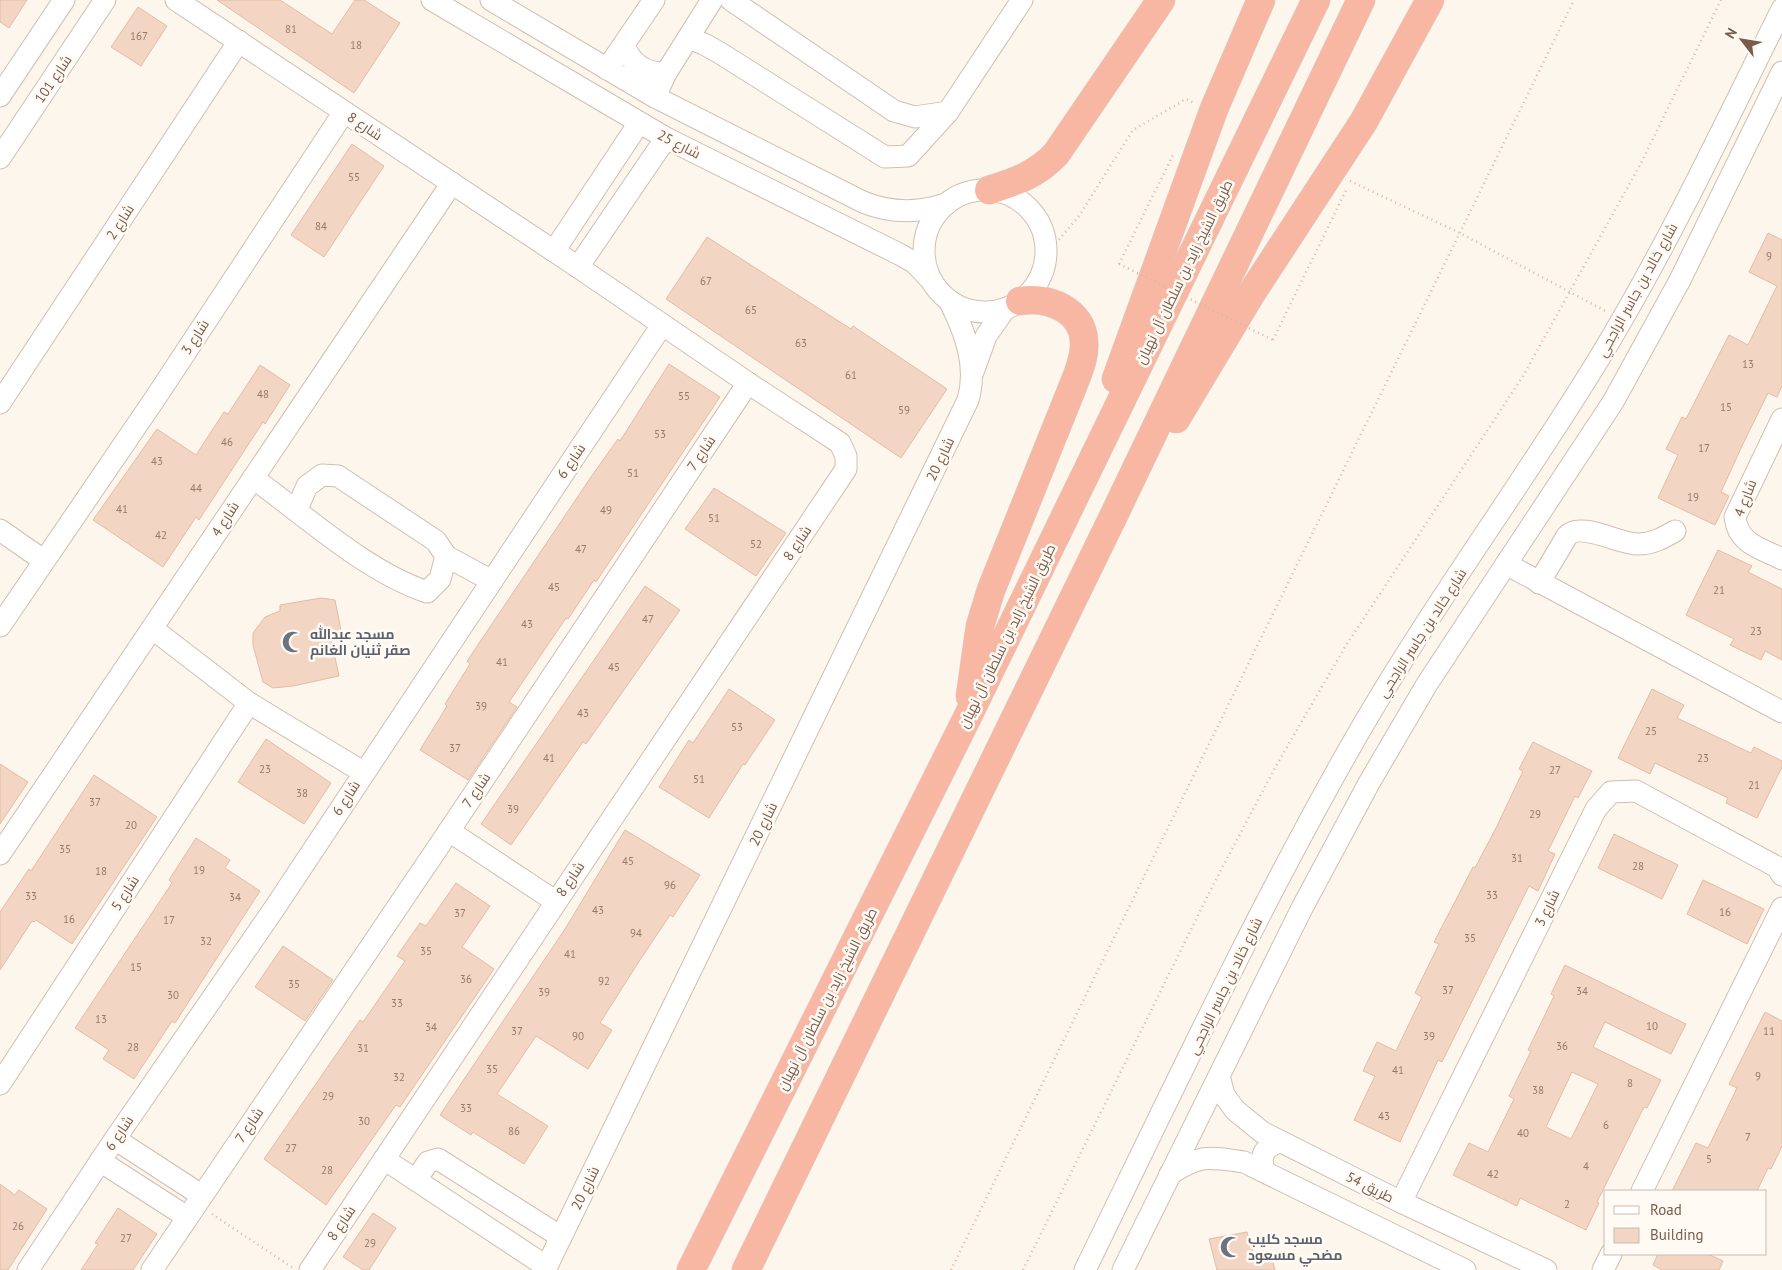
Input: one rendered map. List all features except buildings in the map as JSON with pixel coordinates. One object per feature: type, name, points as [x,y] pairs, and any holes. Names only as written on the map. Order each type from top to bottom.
[{"type":"highway","points":[[989,190],[1034,173],[1056,154],[1161,0]]},
{"type":"highway","points":[[1074,500],[1144,297],[1214,109],[1261,0]]},
{"type":"highway","name":"طريق الشيخ زايد بن سلطان آل نهيان","points":[[692,1270],[968,716],[1316,0]]},
{"type":"highway","points":[[746,1270],[1112,519],[1361,0]]},
{"type":"highway","points":[[1112,519],[1202,378],[1251,294],[1364,121],[1430,0]]},
{"type":"highway","points":[[968,716],[975,650],[985,606],[1009,541],[1077,376],[1084,350],[1082,329],[1078,322],[1065,310],[1046,300],[1034,298],[1013,304]]},
{"type":"street","points":[[0,96],[64,0]]},
{"type":"street","name":"شارع 101","points":[[0,158],[105,0]]},
{"type":"street","name":"شارع 25","points":[[432,0],[639,123],[894,251],[915,263],[930,278]]},
{"type":"street","points":[[491,0],[655,97],[824,184],[871,205],[908,211],[934,208],[968,192],[989,190],[1010,195],[1027,207],[1040,224],[1046,255],[1044,266],[1035,285],[1013,304],[980,312],[960,307],[942,295],[930,278],[924,257],[925,236],[934,216],[946,204]]},
{"type":"street","points":[[607,69],[654,0]]},
{"type":"street","points":[[655,97],[666,73],[712,0]]},
{"type":"street","points":[[731,0],[894,111],[915,117],[948,112]]},
{"type":"street","points":[[688,38],[720,53],[885,157],[908,156],[948,112],[1022,0]]},
{"type":"street","name":"شارع 8","points":[[183,2],[344,112],[578,267],[748,384],[840,443],[846,456],[846,469],[310,1269]]},
{"type":"street","name":"شارع خالد بن جاسر الراجحي","points":[[1085,1270],[1270,894],[1348,751],[1399,667],[1598,360],[1681,213],[1782,9]]},
{"type":"street","name":"شارع 2","points":[[0,403],[240,42]]},
{"type":"street","points":[[624,45],[636,65],[650,72],[666,73]]},
{"type":"street","points":[[1123,1270],[1302,908],[1369,783],[1427,684],[1613,402],[1630,373],[1680,280],[1782,72]]},
{"type":"street","name":"شارع 3","points":[[0,626],[43,560],[156,397],[344,112]]},
{"type":"street","points":[[554,251],[639,123]]},
{"type":"street","points":[[578,267],[666,138]]},
{"type":"street","name":"شارع 4","points":[[0,854],[154,629],[253,478],[452,184]]},
{"type":"street","name":"شارع 20","points":[[950,302],[966,340],[972,374]]},
{"type":"street","name":"شارع 20","points":[[546,1268],[949,441],[968,400],[972,374],[986,336],[1013,304]]},
{"type":"street","name":"شارع 6","points":[[28,1270],[100,1161],[274,908],[362,772],[492,581],[662,325]]},
{"type":"street","points":[[1598,360],[1600,372],[1606,378],[1613,381],[1630,373]]},
{"type":"street","name":"شارع 7","points":[[152,1270],[748,384]]},
{"type":"street","name":"شارع 4","points":[[1782,418],[1735,516],[1737,528],[1743,538],[1782,559]]},
{"type":"street","points":[[297,509],[307,486],[322,475],[338,476],[436,541],[446,556],[492,581]]},
{"type":"street","points":[[253,478],[297,509],[325,534],[406,585],[427,592],[440,578],[446,556]]},
{"type":"street","points":[[0,530],[43,560]]},
{"type":"street","points":[[1539,583],[1567,536],[1574,530],[1583,530],[1620,542],[1637,544],[1654,542],[1675,531]]},
{"type":"street","points":[[1506,564],[1782,712]]},
{"type":"street","points":[[154,629],[249,703],[362,772]]},
{"type":"street","points":[[1399,667],[1404,678],[1411,684],[1419,686],[1427,684]]},
{"type":"street","name":"شارع 5","points":[[2,1076],[249,703]]},
{"type":"street","points":[[1348,751],[1358,747],[1366,749],[1372,755],[1369,783]]},
{"type":"street","name":"شارع 3","points":[[1401,1202],[1596,809],[1611,792],[1636,791],[1777,867],[1782,875]]},
{"type":"street","name":"شارع 8","points":[[449,831],[555,901]]},
{"type":"street","points":[[1642,1190],[1782,908]]},
{"type":"street","name":"طريق 54","points":[[1219,1076],[1224,1095],[1235,1110],[1262,1132],[1401,1202],[1546,1270]]},
{"type":"street","points":[[115,1139],[195,1205]]},
{"type":"street","points":[[1265,1172],[1262,1156],[1267,1148],[1274,1143],[1282,1142]]},
{"type":"street","points":[[1170,1174],[1192,1160],[1210,1157],[1244,1162],[1465,1270]]},
{"type":"street","points":[[384,1159],[546,1268]]},
{"type":"street","points":[[416,1180],[428,1162],[438,1159],[561,1237]]},
{"type":"street","points":[[100,1161],[195,1205]]},
{"type":"street","points":[[1603,1270],[1610,1255]]},
{"type":"path","points":[[951,1270],[1574,0]]},
{"type":"path","points":[[1023,1270],[1211,889],[1276,766],[1345,647],[1523,376],[1640,165],[1721,0]]},
{"type":"path","points":[[1046,255],[1079,216],[1133,130],[1186,99],[1198,105]]},
{"type":"path","points":[[1176,149],[1120,264],[1273,340],[1351,180],[1460,233],[1621,319]]},
{"type":"path","points":[[195,1205],[310,1269]]},
{"type":"place","name":"مسجد عبدالله صقر ثنيان الغانم","points":[[293,642]]},
{"type":"place","name":"مسجد كليب مضحي مسعود","points":[[1231,1247]]}]
